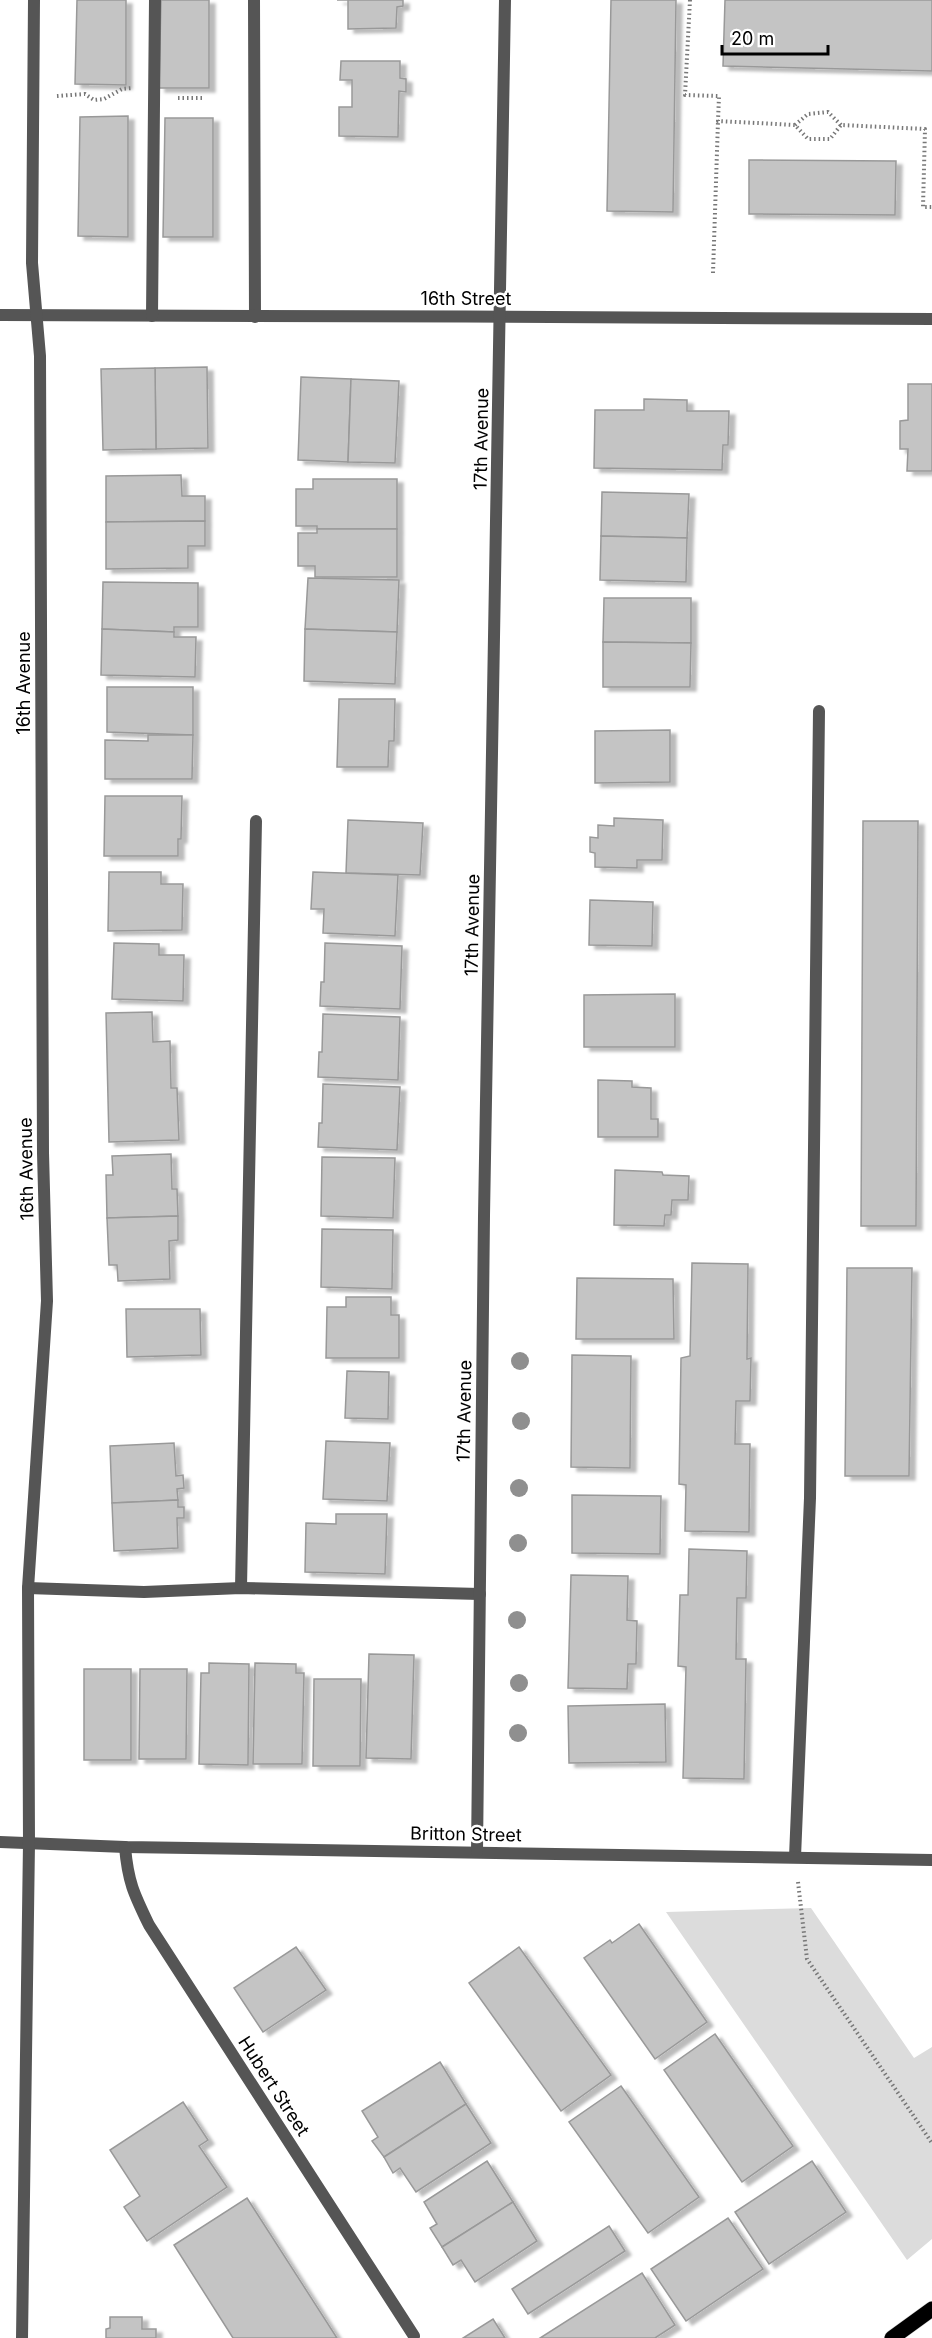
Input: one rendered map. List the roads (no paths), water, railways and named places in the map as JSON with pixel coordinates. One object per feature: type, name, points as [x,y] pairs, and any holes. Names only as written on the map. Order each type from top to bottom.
[{"type":"main road","points":[[892,2338],[932,2309]]},
{"type":"street","name":"16th Avenue","points":[[22,2338],[29,1843],[28,1588],[47,1301],[43,1153],[40,356],[32,263],[34,0]]},
{"type":"street","points":[[152,316],[155,0]]},
{"type":"street","points":[[254,0],[255,317]]},
{"type":"street","name":"17th Avenue","points":[[477,1852],[505,0]]},
{"type":"street","name":"16th Street","points":[[0,315],[932,318]]},
{"type":"street","points":[[795,1857],[810,1498],[819,711]]},
{"type":"street","points":[[241,1588],[256,821]]},
{"type":"street","points":[[28,1588],[144,1592],[241,1588],[480,1594]]},
{"type":"street","name":"Britton Street","points":[[0,1842],[124,1847],[932,1860]]},
{"type":"street","name":"Hubert Street","points":[[124,1847],[127,1875],[149,1925],[414,2336]]}]
